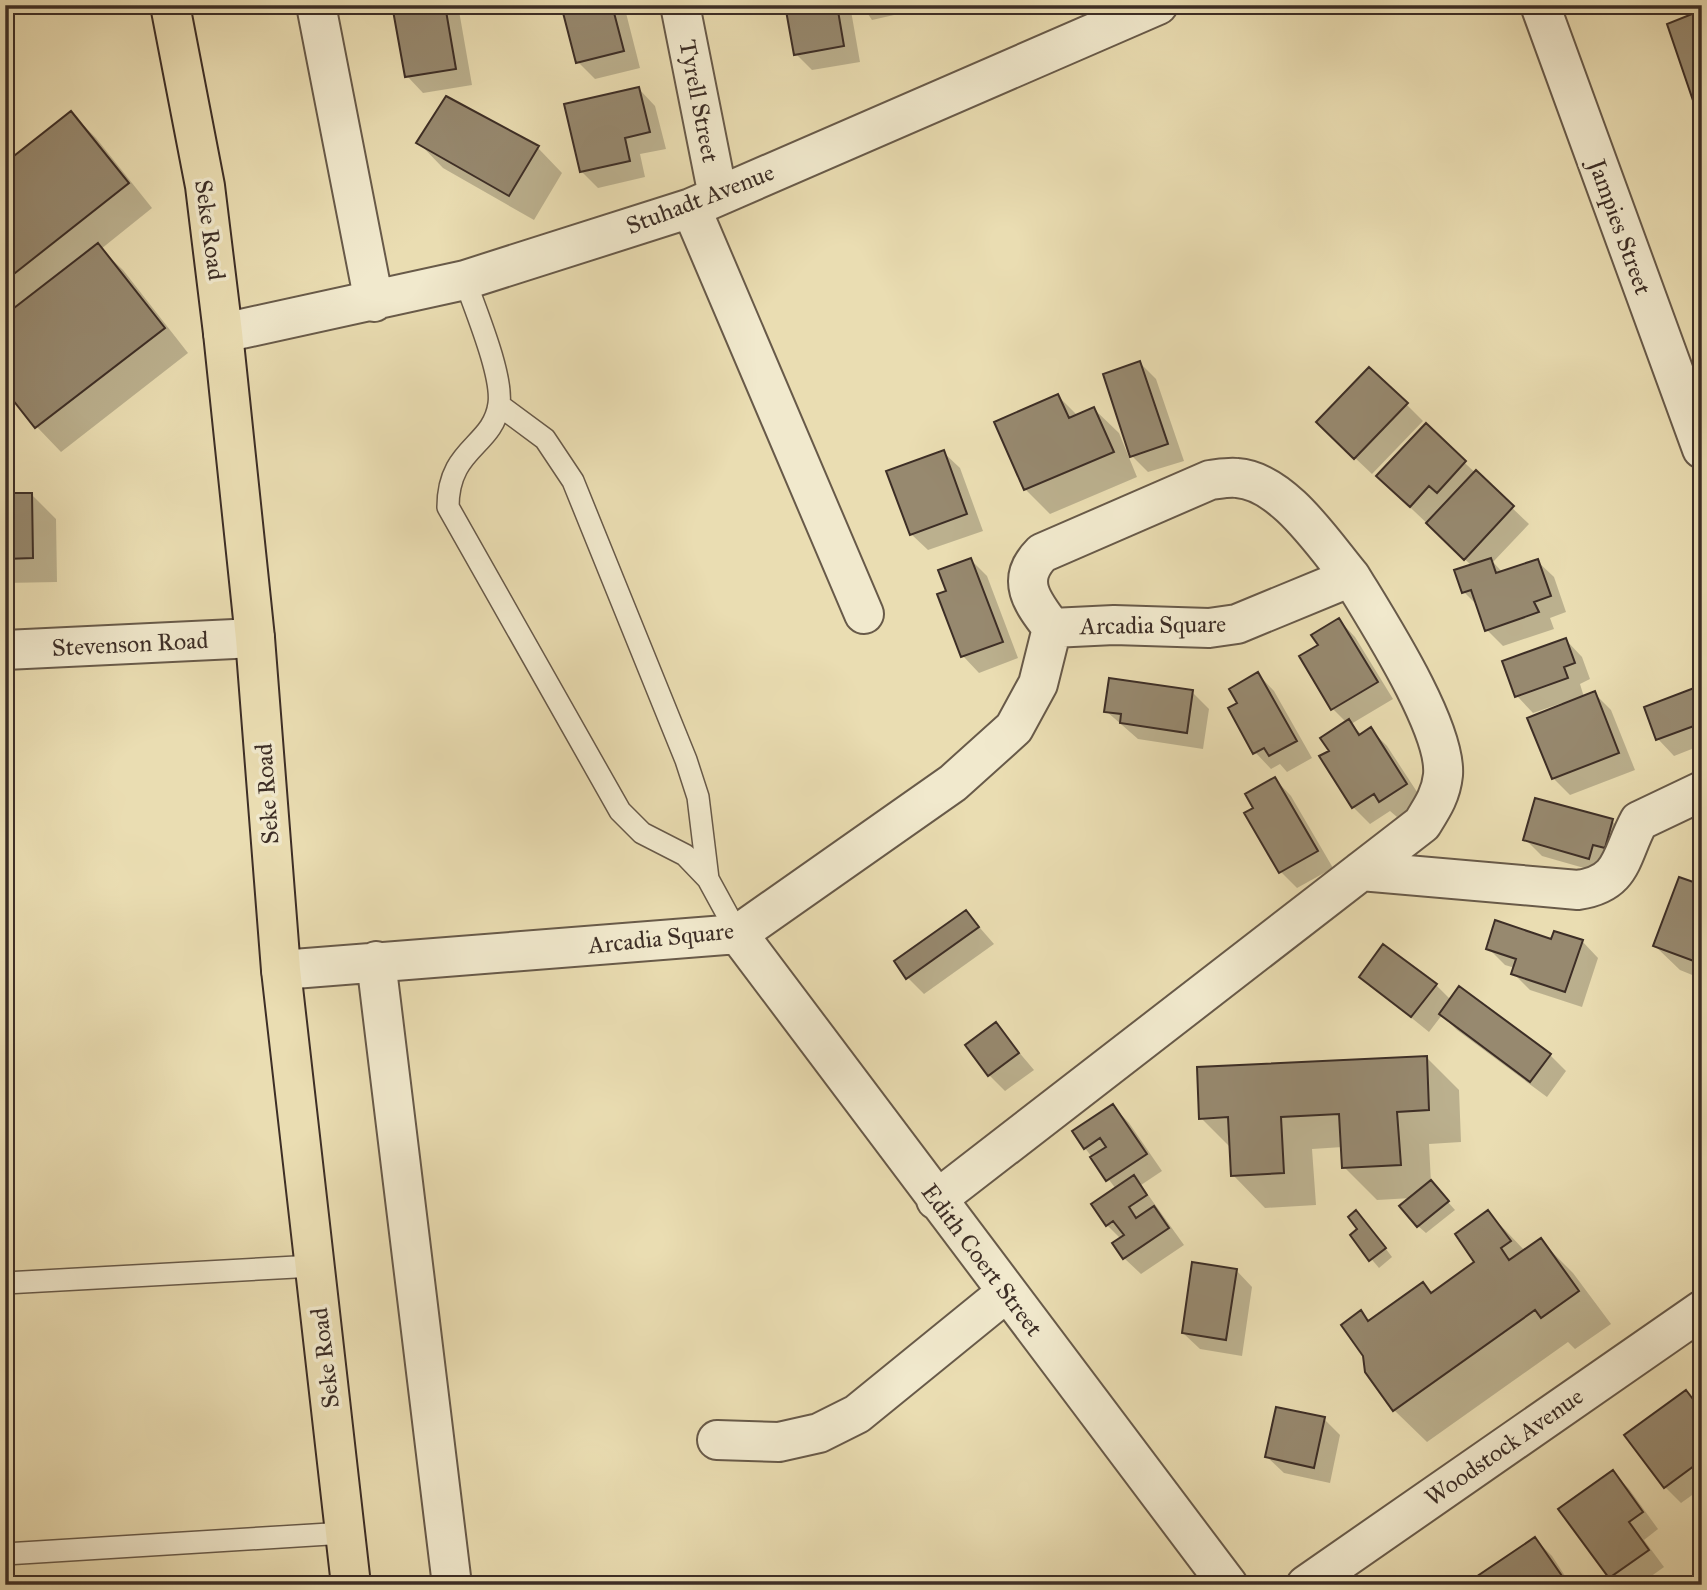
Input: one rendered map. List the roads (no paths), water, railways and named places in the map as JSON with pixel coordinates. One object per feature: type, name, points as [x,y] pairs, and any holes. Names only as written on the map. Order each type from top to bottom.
[{"type":"main road","name":"Seke Road","points":[[170,5],[205,186],[223,333],[255,638],[281,970],[351,1585]]},
{"type":"street","points":[[316,5],[374,302]]},
{"type":"street","name":"Tyrell Street","points":[[680,5],[705,202],[864,614]]},
{"type":"street","name":"Stuhadt Avenue","points":[[223,333],[374,302],[465,279],[705,202],[1158,5]]},
{"type":"street","name":"Jampies Street","points":[[1540,5],[1698,432]]},
{"type":"street","points":[[936,1200],[1422,824],[1438,798],[1443,773],[1438,738],[1396,652],[1351,577],[1288,503],[1262,486],[1239,478],[1210,480],[1042,553],[1031,564],[1027,583],[1034,603],[1052,628]]},
{"type":"street","name":"Arcadia Square","points":[[281,970],[738,934],[953,783],[1014,728],[1038,684],[1052,628],[1114,625],[1209,628],[1237,624],[1351,577]]},
{"type":"street","name":"Stevenson Road","points":[[5,650],[255,638]]},
{"type":"street","points":[[1361,871],[1578,890],[1598,887],[1617,873],[1639,821],[1702,791]]},
{"type":"street","name":"Edith Coert Street","points":[[738,934],[1222,1583]]},
{"type":"street","points":[[376,961],[452,1585]]},
{"type":"street","points":[[717,1440],[779,1442],[818,1433],[857,1414],[1007,1292]]},
{"type":"street","name":"Woodstock Avenue","points":[[1306,1585],[1702,1310]]},
{"type":"lane","points":[[465,279],[497,379],[499,405],[488,431],[458,462],[448,485],[448,507],[620,811],[642,833],[685,855],[708,879],[738,934]]},
{"type":"lane","points":[[499,405],[545,439],[573,481],[686,760],[698,797],[708,879]]},
{"type":"lane","points":[[5,1283],[314,1266]]},
{"type":"lane","points":[[5,1554],[345,1532]]}]
